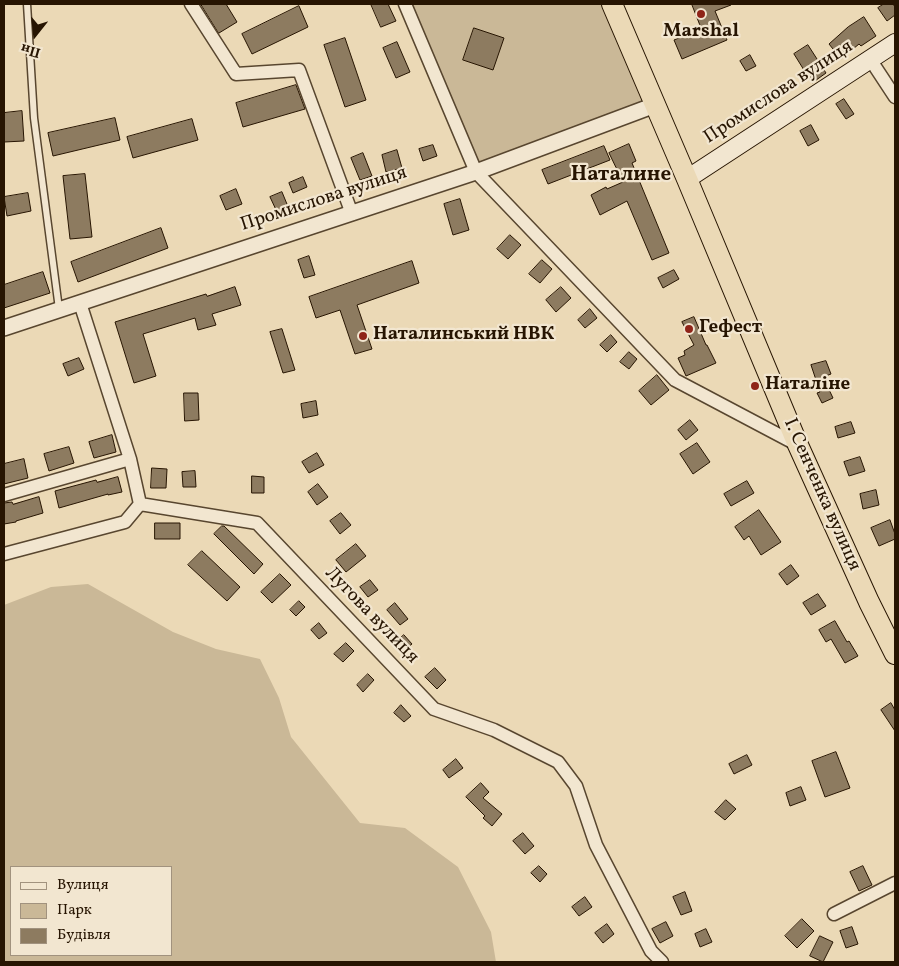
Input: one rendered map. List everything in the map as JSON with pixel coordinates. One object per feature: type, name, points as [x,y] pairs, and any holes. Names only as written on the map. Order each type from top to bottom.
[{"type":"highway","name":"І. Сенченка вулиця","points":[[612,4],[798,446],[869,602],[895,654]]},
{"type":"main road","name":"Промислова вулиця","points":[[687,179],[895,42]]},
{"type":"street","points":[[191,4],[236,74],[299,70],[352,214]]},
{"type":"street","points":[[405,4],[476,172],[675,380],[798,446]]},
{"type":"street","points":[[870,59],[895,97]]},
{"type":"street","name":"Промислова вулиця","points":[[4,328],[476,172],[655,105]]},
{"type":"street","points":[[4,554],[125,522],[140,504],[130,459],[80,303]]},
{"type":"street","points":[[4,495],[130,459]]},
{"type":"street","name":"Лугова вулиця","points":[[140,504],[257,523],[434,709],[494,730],[558,762],[576,786],[596,845],[651,951],[662,962]]},
{"type":"street","points":[[834,914],[895,883]]},
{"type":"lane","points":[[27,4],[34,118],[60,309]]},
{"type":"green space","points":[[405,4],[612,4],[655,105],[476,172]]},
{"type":"green space","points":[[88,584],[173,632],[216,649],[260,659],[279,698],[291,737],[360,823],[405,828],[458,867],[491,932],[496,962],[4,962],[4,605],[51,587]]},
{"type":"building","points":[[201,4],[226,4],[237,22],[219,33]]},
{"type":"building","points":[[371,4],[388,4],[396,21],[381,27]]},
{"type":"building","points":[[692,4],[731,4],[715,11],[727,40],[682,59],[674,40],[701,29]]},
{"type":"building","points":[[884,4],[893,4],[895,7],[895,15],[887,21],[878,8]]},
{"type":"building","points":[[299,6],[308,27],[252,54],[242,34]]},
{"type":"building","points":[[864,17],[876,36],[861,46],[859,44],[841,59],[829,44],[848,27]]},
{"type":"building","points":[[474,28],[504,38],[493,70],[463,60]]},
{"type":"building","points":[[345,38],[366,100],[345,107],[324,45]]},
{"type":"building","points":[[397,42],[410,72],[396,78],[383,48]]},
{"type":"building","points":[[808,45],[826,73],[812,83],[794,54]]},
{"type":"building","points":[[750,55],[756,66],[746,71],[740,61]]},
{"type":"building","points":[[296,85],[305,109],[243,127],[236,103]]},
{"type":"building","points":[[844,99],[854,114],[846,119],[836,104]]},
{"type":"building","points":[[22,111],[24,141],[4,142],[4,113]]},
{"type":"building","points":[[115,118],[120,140],[53,156],[48,133]]},
{"type":"building","points":[[192,119],[198,140],[133,158],[127,137]]},
{"type":"building","points":[[811,125],[819,140],[808,146],[800,131]]},
{"type":"building","points":[[629,144],[636,161],[632,163],[669,253],[652,260],[627,201],[600,215],[591,195],[606,187],[607,189],[623,182],[609,153]]},
{"type":"building","points":[[433,145],[437,156],[423,161],[419,149]]},
{"type":"building","points":[[604,146],[610,160],[548,184],[542,170]]},
{"type":"building","points":[[397,150],[402,168],[386,172],[382,155]]},
{"type":"building","points":[[363,153],[372,176],[360,180],[351,158]]},
{"type":"building","points":[[85,174],[92,237],[70,239],[63,176]]},
{"type":"building","points":[[303,177],[307,187],[293,193],[289,183]]},
{"type":"building","points":[[236,189],[242,204],[226,210],[220,196]]},
{"type":"building","points":[[282,192],[289,209],[278,214],[270,197]]},
{"type":"building","points":[[28,193],[31,211],[7,216],[4,197]]},
{"type":"building","points":[[460,199],[469,230],[453,235],[444,204]]},
{"type":"building","points":[[161,228],[168,248],[78,282],[71,262]]},
{"type":"building","points":[[510,235],[521,245],[508,259],[497,249]]},
{"type":"building","points":[[309,256],[315,275],[304,278],[298,260]]},
{"type":"building","points":[[542,260],[552,269],[540,283],[529,274]]},
{"type":"building","points":[[412,261],[419,283],[357,305],[372,349],[355,354],[340,310],[316,318],[309,297]]},
{"type":"building","points":[[674,270],[679,279],[663,288],[658,278]]},
{"type":"building","points":[[43,272],[50,293],[4,308],[4,285]]},
{"type":"building","points":[[235,287],[241,305],[212,314],[216,325],[198,330],[195,318],[143,334],[156,376],[134,383],[115,322]]},
{"type":"building","points":[[561,287],[571,298],[556,312],[546,300]]},
{"type":"building","points":[[590,309],[597,318],[585,328],[578,320]]},
{"type":"building","points":[[694,317],[716,363],[686,376],[678,358],[685,355],[684,351],[694,345],[682,322]]},
{"type":"building","points":[[282,329],[295,370],[283,373],[270,332]]},
{"type":"building","points":[[611,335],[617,342],[607,352],[600,345]]},
{"type":"building","points":[[629,352],[637,359],[629,369],[620,362]]},
{"type":"building","points":[[79,358],[84,369],[68,376],[63,364]]},
{"type":"building","points":[[826,361],[831,374],[823,377],[833,398],[822,403],[817,393],[820,392],[811,365]]},
{"type":"building","points":[[657,375],[669,390],[651,405],[639,391]]},
{"type":"building","points":[[184,393],[198,393],[199,420],[185,421]]},
{"type":"building","points":[[316,401],[318,415],[303,418],[301,404]]},
{"type":"building","points":[[690,420],[698,430],[686,440],[678,430]]},
{"type":"building","points":[[851,422],[855,433],[838,438],[835,427]]},
{"type":"building","points":[[112,435],[116,452],[94,458],[89,442]]},
{"type":"building","points":[[697,443],[710,462],[693,474],[680,454]]},
{"type":"building","points":[[69,447],[74,463],[49,471],[44,454]]},
{"type":"building","points":[[317,453],[324,465],[309,473],[302,462]]},
{"type":"building","points":[[860,457],[865,471],[849,476],[844,462]]},
{"type":"building","points":[[24,459],[28,478],[4,484],[4,464]]},
{"type":"building","points":[[152,468],[167,469],[166,488],[151,488]]},
{"type":"building","points":[[195,471],[196,487],[183,487],[182,472]]},
{"type":"building","points":[[252,476],[264,477],[264,493],[252,493]]},
{"type":"building","points":[[118,477],[122,492],[108,494],[59,508],[55,491],[96,480],[97,482]]},
{"type":"building","points":[[747,481],[754,493],[731,506],[724,494]]},
{"type":"building","points":[[318,484],[328,497],[317,505],[308,492]]},
{"type":"building","points":[[876,490],[879,505],[863,509],[860,494]]},
{"type":"building","points":[[39,497],[43,513],[4,524],[4,503],[12,502],[13,504]]},
{"type":"building","points":[[759,510],[781,542],[761,555],[749,536],[744,540],[735,527]]},
{"type":"building","points":[[341,513],[351,525],[340,534],[330,521]]},
{"type":"building","points":[[890,520],[895,539],[879,546],[871,528]]},
{"type":"building","points":[[155,523],[180,523],[180,539],[155,539]]},
{"type":"building","points":[[222,526],[263,564],[254,574],[214,534]]},
{"type":"building","points":[[356,544],[366,556],[346,572],[336,560]]},
{"type":"building","points":[[202,551],[240,587],[227,601],[188,565]]},
{"type":"building","points":[[791,565],[799,576],[787,585],[779,574]]},
{"type":"building","points":[[280,574],[291,585],[272,603],[261,592]]},
{"type":"building","points":[[370,580],[378,590],[368,597],[360,587]]},
{"type":"building","points":[[818,594],[826,606],[811,615],[803,603]]},
{"type":"building","points":[[299,601],[305,607],[296,616],[290,610]]},
{"type":"building","points":[[395,603],[408,619],[400,625],[387,610]]},
{"type":"building","points":[[835,621],[847,642],[849,641],[858,656],[845,663],[831,639],[826,642],[819,630]]},
{"type":"building","points":[[319,623],[327,633],[319,639],[311,630]]},
{"type":"building","points":[[404,635],[412,644],[404,650],[396,642]]},
{"type":"building","points":[[346,643],[354,651],[343,662],[334,654]]},
{"type":"building","points":[[435,668],[446,680],[437,689],[425,677]]},
{"type":"building","points":[[368,674],[374,680],[363,692],[357,685]]},
{"type":"building","points":[[891,703],[895,710],[895,731],[881,710]]},
{"type":"building","points":[[401,705],[411,716],[404,722],[394,713]]},
{"type":"building","points":[[836,752],[850,788],[825,797],[812,761]]},
{"type":"building","points":[[747,755],[752,765],[734,774],[729,764]]},
{"type":"building","points":[[456,759],[463,768],[449,778],[443,770]]},
{"type":"building","points":[[481,783],[489,792],[483,798],[502,814],[492,826],[466,797]]},
{"type":"building","points":[[801,787],[806,800],[790,806],[786,793]]},
{"type":"building","points":[[726,800],[736,809],[725,820],[715,812]]},
{"type":"building","points":[[523,833],[534,846],[525,854],[513,841]]},
{"type":"building","points":[[539,866],[547,874],[540,882],[531,873]]},
{"type":"building","points":[[863,866],[872,885],[859,891],[850,872]]},
{"type":"building","points":[[685,892],[692,911],[681,915],[673,897]]},
{"type":"building","points":[[585,897],[592,907],[579,916],[572,907]]},
{"type":"building","points":[[802,919],[814,931],[797,948],[785,936]]},
{"type":"building","points":[[666,922],[673,936],[660,943],[652,929]]},
{"type":"building","points":[[607,924],[614,934],[603,943],[595,933]]},
{"type":"building","points":[[852,927],[858,944],[846,948],[840,931]]},
{"type":"building","points":[[706,929],[712,942],[700,947],[695,934]]},
{"type":"building","points":[[820,936],[833,942],[823,962],[810,956]]},
{"type":"place","name":"Marshal","points":[[701,14]]},
{"type":"place","name":"Гефест","points":[[689,329]]},
{"type":"place","name":"Наталинський НВК","points":[[363,336]]},
{"type":"place","name":"Наталіне","points":[[755,386]]},
{"type":"district","name":"Наталине","points":[[621,176]]}]
